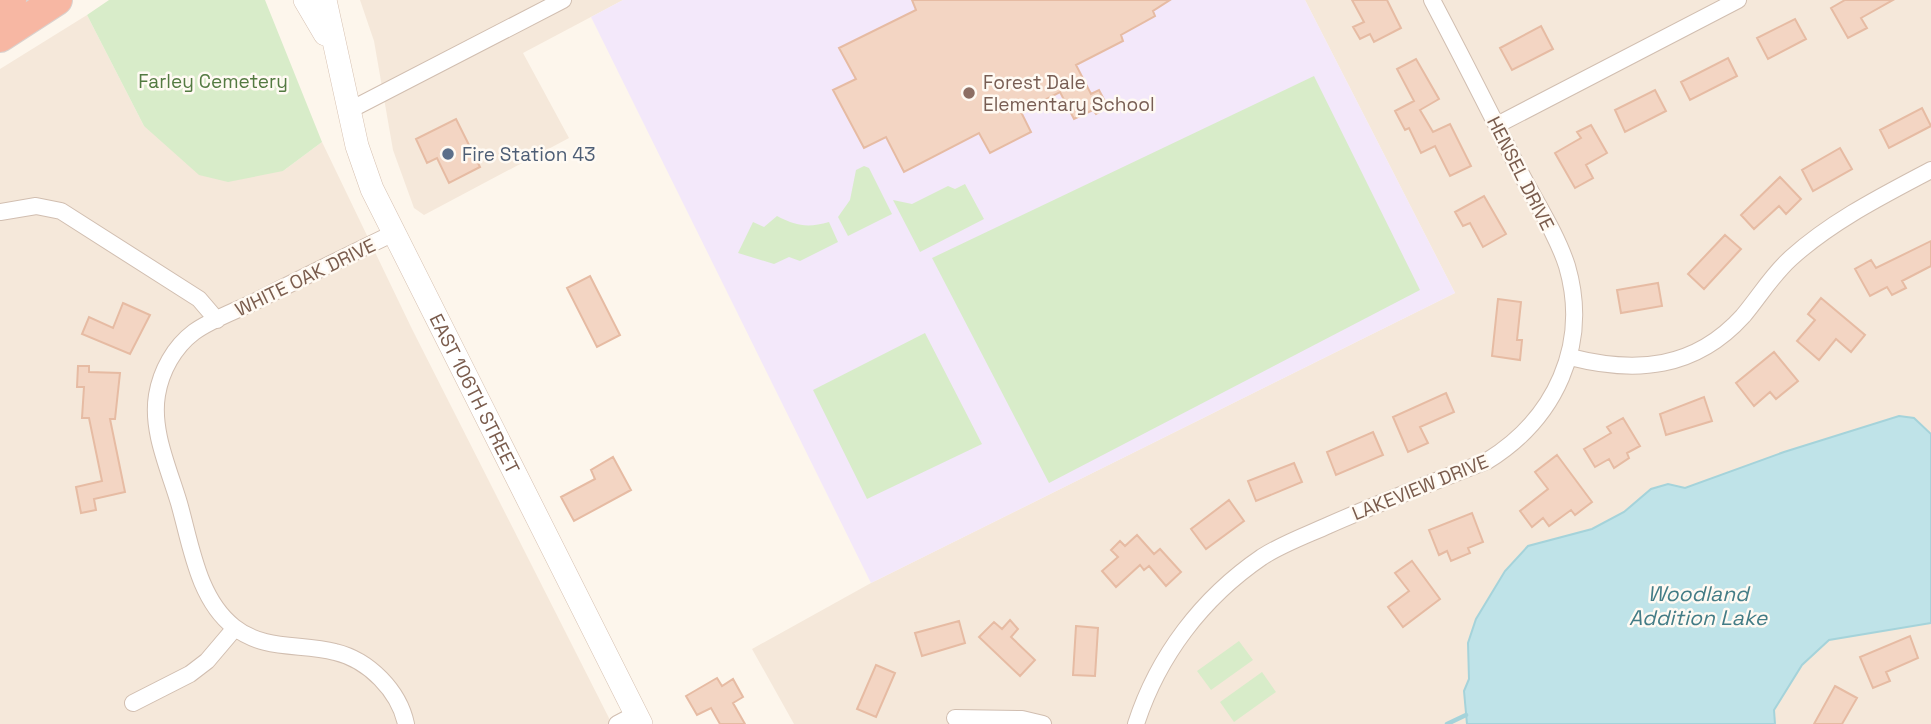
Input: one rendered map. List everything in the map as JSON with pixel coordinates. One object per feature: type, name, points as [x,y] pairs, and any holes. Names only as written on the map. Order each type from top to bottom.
[{"type":"highway","points":[[0,7],[11,0]]},
{"type":"highway","points":[[0,37],[57,0]]},
{"type":"street","name":"EAST 106TH STREET","points":[[305,0],[335,52]]},
{"type":"street","name":"EAST 106TH STREET","points":[[325,0],[363,166],[632,721]]},
{"type":"street","points":[[350,110],[563,0]]},
{"type":"street","name":"HENSEL DRIVE","points":[[1432,0],[1566,263],[1573,301],[1570,357]]},
{"type":"street","points":[[1497,125],[1738,0]]},
{"type":"street","points":[[1570,357],[1637,367],[1670,362],[1692,354],[1724,334],[1789,259],[1829,227],[1931,170]]},
{"type":"street","name":"WHITE OAK DRIVE","points":[[0,212],[36,206],[61,211],[199,299],[217,320],[394,233]]},
{"type":"street","points":[[217,320],[194,332],[169,360],[157,395],[156,424],[208,597],[234,628],[255,639],[278,646],[336,652],[357,661],[388,687],[400,704],[406,724]]},
{"type":"street","name":"LAKEVIEW DRIVE","points":[[1136,724],[1159,666],[1185,629],[1220,590],[1263,556],[1503,452],[1532,426],[1548,404],[1570,357]]},
{"type":"street","points":[[133,703],[190,674],[207,661],[234,628]]},
{"type":"street","points":[[955,718],[1022,719],[1043,724]]},
{"type":"shaded area","points":[[360,0],[623,0],[523,53],[569,138],[424,215],[414,208],[393,150],[374,41]]},
{"type":"shaded area","points":[[623,0],[1305,0],[1455,293],[871,583],[591,17]]},
{"type":"shaded area","points":[[1305,0],[1931,0],[1931,724],[794,724],[752,649],[871,583],[1455,293]]},
{"type":"shaded area","points":[[87,15],[144,126],[283,171],[322,142],[412,329],[612,724],[0,724],[0,69]]},
{"type":"green space","name":"Farley Cemetery","points":[[109,0],[265,0],[322,142],[283,171],[228,182],[199,175],[144,126],[87,15]]},
{"type":"green space","points":[[1314,76],[1420,290],[1049,483],[932,258]]},
{"type":"green space","points":[[864,166],[869,168],[892,214],[848,236],[838,217],[850,200],[856,170]]},
{"type":"green space","points":[[965,184],[984,219],[920,252],[893,200],[912,204],[948,186],[955,189]]},
{"type":"green space","points":[[777,216],[802,225],[829,222],[838,242],[800,261],[789,257],[774,264],[738,253],[753,222],[764,227]]},
{"type":"green space","points":[[925,333],[982,444],[867,499],[813,390]]},
{"type":"green space","points":[[1239,641],[1253,660],[1211,690],[1197,671]]},
{"type":"green space","points":[[1262,672],[1276,692],[1234,722],[1220,702]]},
{"type":"water","name":"Woodland Addition Lake","points":[[1899,416],[1914,418],[1931,434],[1931,623],[1829,640],[1802,665],[1774,710],[1775,724],[1467,724],[1464,691],[1469,679],[1468,643],[1476,619],[1505,571],[1528,546],[1592,529],[1624,512],[1651,489],[1668,484],[1685,488],[1784,452]]},
{"type":"building","points":[[912,0],[1170,0],[1153,11],[1155,16],[1121,35],[1123,41],[1076,65],[1091,94],[1099,90],[1108,107],[1096,114],[1093,110],[1074,119],[1060,92],[1021,112],[1031,132],[990,153],[979,133],[904,172],[886,137],[864,148],[833,90],[856,79],[839,48],[916,10]]},
{"type":"building","points":[[1352,0],[1387,0],[1401,28],[1374,42],[1370,34],[1360,39],[1353,27],[1364,22]]},
{"type":"building","points":[[1845,0],[1893,0],[1861,18],[1867,28],[1848,38],[1831,8]]},
{"type":"building","points":[[1795,19],[1806,39],[1768,59],[1757,38]]},
{"type":"building","points":[[1541,26],[1553,49],[1512,70],[1500,48]]},
{"type":"building","points":[[1728,58],[1737,76],[1690,100],[1681,82]]},
{"type":"building","points":[[1416,59],[1439,99],[1420,110],[1433,132],[1450,124],[1471,166],[1450,176],[1435,146],[1421,153],[1409,128],[1405,130],[1395,111],[1414,101],[1397,69]]},
{"type":"building","points":[[1655,90],[1666,111],[1625,132],[1615,110]]},
{"type":"building","points":[[1922,108],[1931,126],[1889,148],[1880,130]]},
{"type":"building","name":"Fire Station 43","points":[[456,119],[480,167],[449,183],[437,158],[427,163],[416,139]]},
{"type":"building","points":[[1591,125],[1607,153],[1586,165],[1593,178],[1575,188],[1555,153],[1581,138],[1577,132]]},
{"type":"building","points":[[1840,148],[1852,169],[1813,191],[1802,170]]},
{"type":"building","points":[[1780,177],[1801,199],[1786,214],[1779,206],[1754,229],[1741,215]]},
{"type":"building","points":[[1484,196],[1506,234],[1483,247],[1470,223],[1463,226],[1455,212]]},
{"type":"building","points":[[1725,235],[1741,249],[1704,289],[1688,274]]},
{"type":"building","points":[[1931,241],[1931,266],[1902,281],[1906,288],[1892,295],[1887,287],[1870,296],[1855,269],[1871,260],[1876,268]]},
{"type":"building","points":[[590,276],[620,335],[597,347],[567,288]]},
{"type":"building","points":[[1658,283],[1662,306],[1621,313],[1617,290]]},
{"type":"building","points":[[1821,298],[1865,335],[1851,352],[1836,339],[1819,360],[1797,341],[1815,320],[1808,314]]},
{"type":"building","points":[[1498,299],[1521,302],[1517,340],[1522,340],[1520,360],[1492,356]]},
{"type":"building","points":[[123,303],[150,315],[130,354],[82,334],[89,317],[113,328]]},
{"type":"building","points":[[1774,352],[1798,381],[1776,399],[1770,392],[1754,406],[1736,383]]},
{"type":"building","points":[[78,366],[89,366],[89,372],[120,373],[115,419],[110,419],[125,492],[94,499],[96,510],[81,513],[76,487],[102,481],[89,418],[82,418],[84,387],[77,387]]},
{"type":"building","points":[[1446,393],[1454,412],[1420,427],[1428,443],[1408,452],[1393,417]]},
{"type":"building","points":[[1704,397],[1712,421],[1666,435],[1660,414]]},
{"type":"building","points":[[1623,418],[1640,446],[1627,453],[1629,458],[1614,468],[1609,459],[1595,467],[1584,449],[1611,433],[1607,427]]},
{"type":"building","points":[[1373,432],[1383,455],[1336,475],[1327,452]]},
{"type":"building","points":[[1557,455],[1592,502],[1575,515],[1571,510],[1549,526],[1543,518],[1532,527],[1520,511],[1548,489],[1535,472]]},
{"type":"building","points":[[613,457],[631,490],[574,521],[561,497],[595,479],[591,470]]},
{"type":"building","points":[[1294,463],[1302,482],[1256,501],[1248,481]]},
{"type":"building","points":[[1229,500],[1244,521],[1206,549],[1191,529]]},
{"type":"building","points":[[1472,513],[1483,542],[1468,548],[1470,553],[1451,561],[1447,551],[1439,555],[1429,530]]},
{"type":"building","points":[[1137,535],[1154,554],[1160,549],[1181,572],[1166,586],[1149,566],[1144,570],[1140,565],[1116,587],[1102,571],[1118,557],[1111,550],[1120,541],[1125,546]]},
{"type":"building","points":[[1412,561],[1440,599],[1403,627],[1388,607],[1409,591],[1395,573]]},
{"type":"building","points":[[1010,620],[1018,629],[1011,637],[1035,660],[1020,676],[979,637],[994,622],[1002,629]]},
{"type":"building","points":[[959,621],[965,643],[922,656],[915,633]]},
{"type":"building","points":[[1076,626],[1098,628],[1095,676],[1073,675]]},
{"type":"building","points":[[1910,636],[1918,658],[1886,672],[1890,681],[1873,688],[1860,657]]},
{"type":"building","points":[[876,665],[895,673],[876,717],[857,709]]},
{"type":"building","points":[[717,678],[722,686],[733,679],[743,697],[733,703],[745,724],[720,724],[711,708],[697,715],[686,696]]},
{"type":"building","points":[[1835,686],[1857,698],[1842,724],[1814,724]]},
{"type":"waterway","points":[[1447,724],[1466,715]]},
{"type":"place","name":"Forest Dale Elementary School","points":[[969,93]]},
{"type":"place","name":"Fire Station 43","points":[[448,154]]}]
